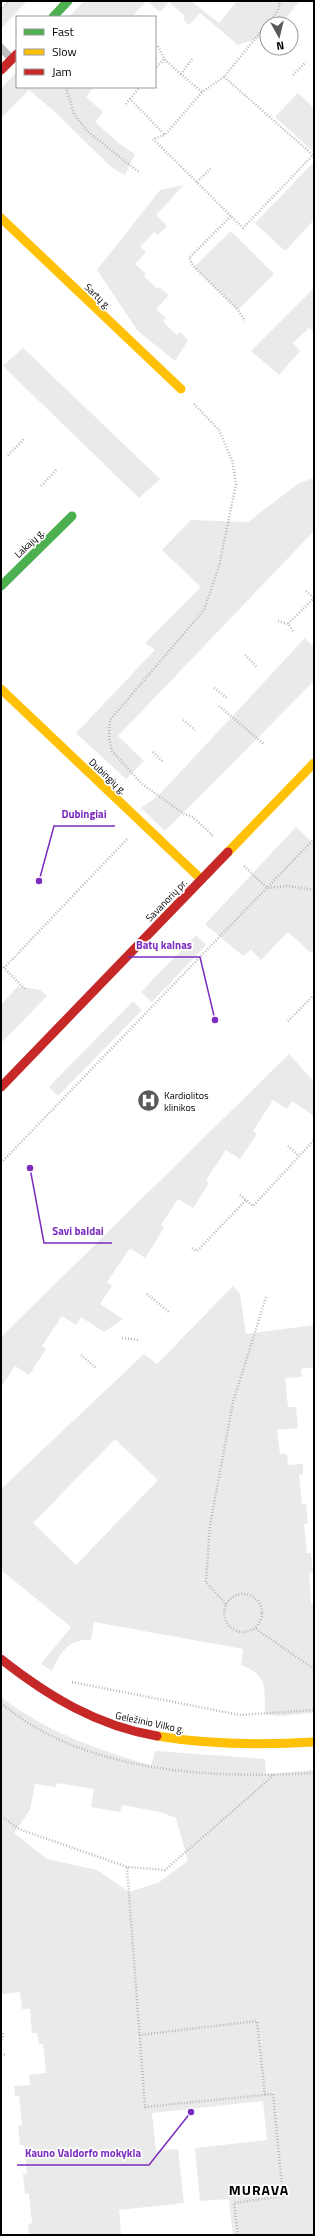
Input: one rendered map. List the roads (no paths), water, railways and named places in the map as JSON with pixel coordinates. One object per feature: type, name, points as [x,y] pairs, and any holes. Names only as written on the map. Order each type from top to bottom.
[{"type":"street","points":[[54,16],[68,1]]},
{"type":"street","points":[[1,70],[15,56]]},
{"type":"street","name":"Sartų g.","points":[[1,218],[181,390]]},
{"type":"street","name":"Lakajų g.","points":[[1,586],[72,516]]},
{"type":"street","name":"Dubingių g.","points":[[1,689],[201,879]]},
{"type":"street","name":"Savanorių pr.","points":[[1,1087],[314,763]]},
{"type":"street","name":"Geležinio Vilko g.","points":[[1,1660],[23,1679],[56,1700],[99,1721],[130,1731],[202,1744],[254,1746],[314,1742]]},
{"type":"lane","points":[[1,48],[15,56]]},
{"type":"place","name":"Dubingiai","points":[[39,881]]},
{"type":"place","name":"Batų kalnas","points":[[215,1020]]},
{"type":"place","name":"Kardiolitos klinikos","points":[[149,1101]]},
{"type":"place","name":"Savi baldai","points":[[30,1168]]},
{"type":"place","name":"Kauno Valdorfo mokykla","points":[[191,2112]]},
{"type":"district","name":"MURAVA","points":[[259,2190]]}]
